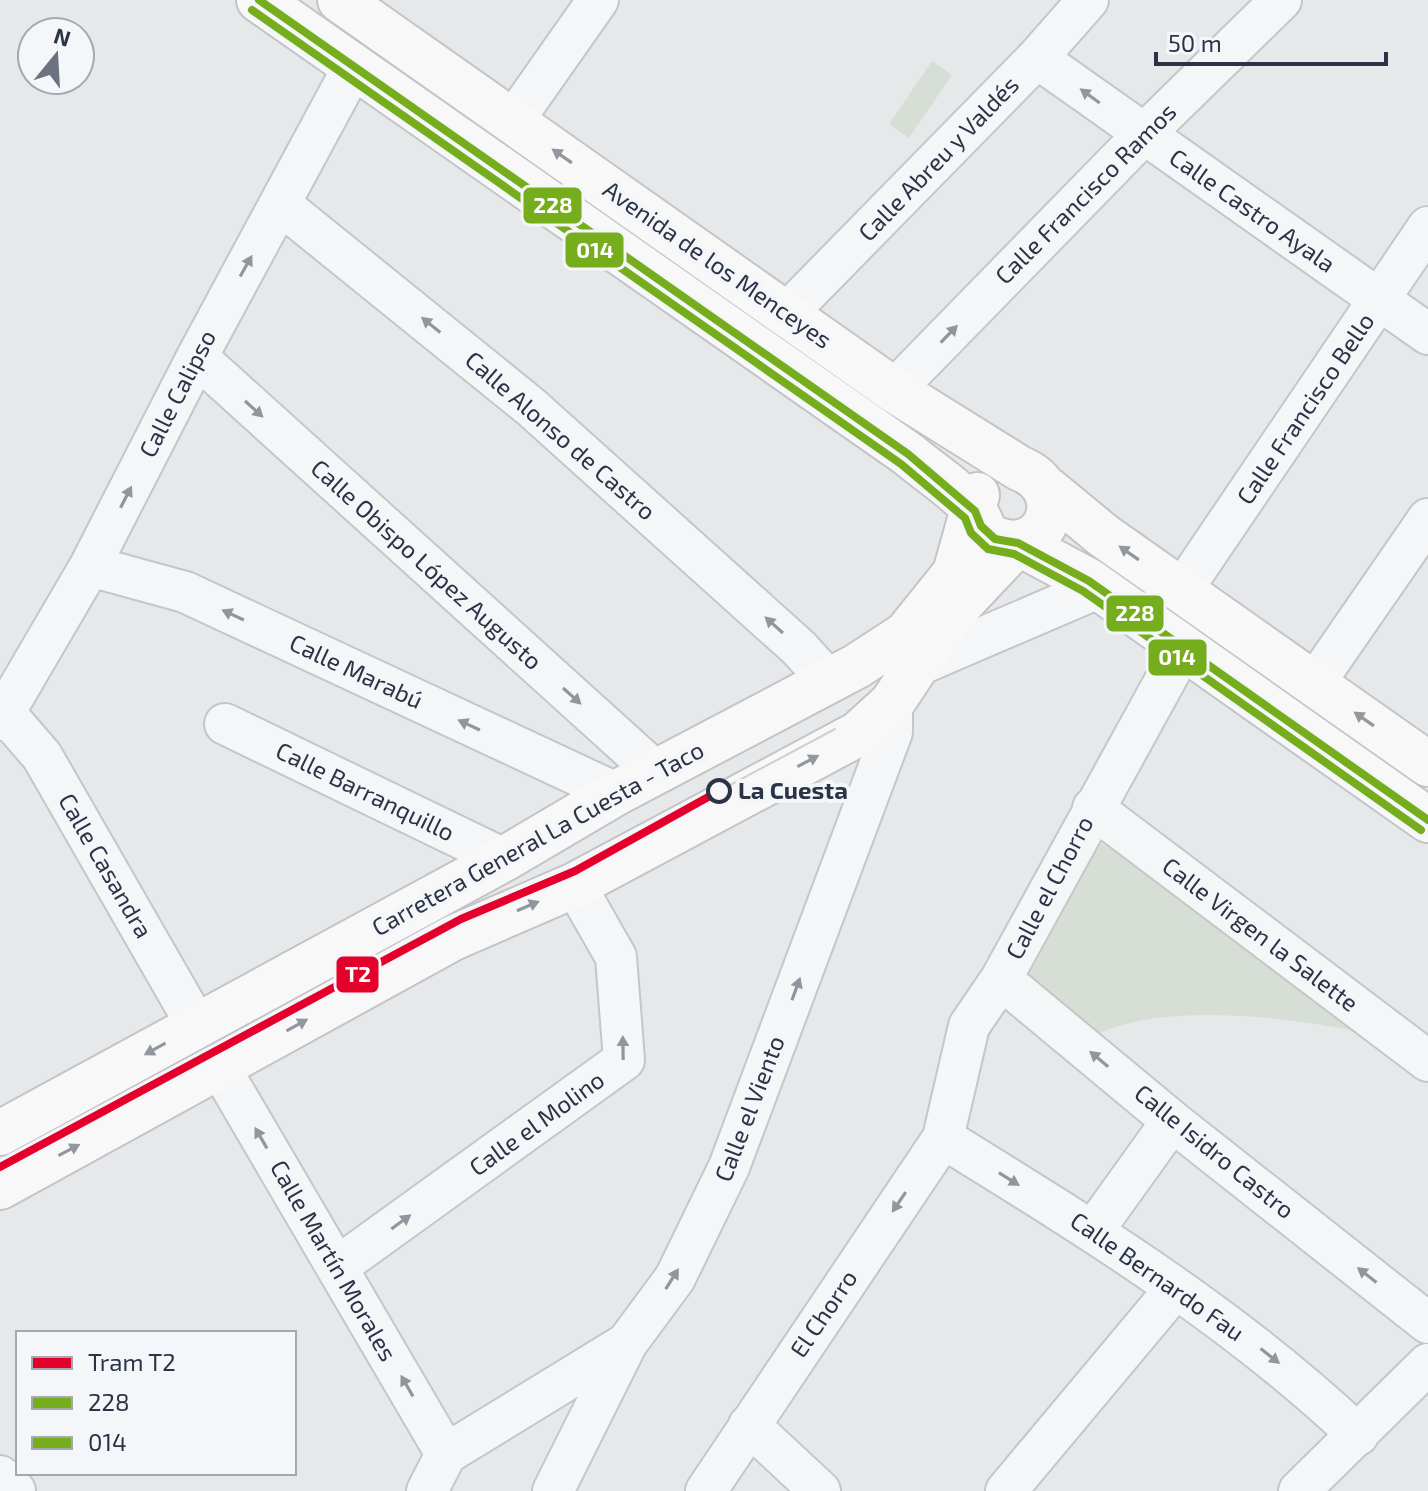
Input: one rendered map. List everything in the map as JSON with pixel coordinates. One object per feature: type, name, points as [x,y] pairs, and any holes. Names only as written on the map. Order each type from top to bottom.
[{"type":"main road","name":"Avenida de los Menceyes","points":[[259,0],[908,454],[975,511]]},
{"type":"main road","name":"Avenida de los Menceyes","points":[[360,5],[513,121],[894,390],[1033,479],[1104,536],[1428,764]]},
{"type":"main road","points":[[1018,543],[1040,533],[1051,510],[1033,479],[995,472],[978,490],[975,511],[987,533],[995,539],[1018,543],[1098,588],[1428,820]]},
{"type":"main road","name":"Carretera General La Cuesta - Taco","points":[[0,1133],[504,859],[616,793],[843,673],[906,634],[955,573],[975,511]]},
{"type":"main road","name":"Carretera General La Cuesta - Taco","points":[[0,1187],[453,938],[575,885],[858,734],[903,685],[951,614],[1018,543]]},
{"type":"main road","points":[[843,673],[871,671],[887,686],[903,685]]},
{"type":"street","points":[[513,121],[598,0]]},
{"type":"street","name":"Calle Abreu y Valdés","points":[[786,314],[1037,58],[1088,0]]},
{"type":"street","name":"Calle Francisco Ramos","points":[[894,390],[1144,134],[1281,0]]},
{"type":"street","name":"Calle Castro Ayala","points":[[1037,58],[1428,334]]},
{"type":"street","name":"Calle Calipso","points":[[2,716],[90,566],[197,357],[354,66]]},
{"type":"street","name":"Calle Alonso de Castro","points":[[280,204],[531,407],[799,648],[843,673]]},
{"type":"street","name":"Calle Francisco Bello","points":[[1182,590],[1428,227]]},
{"type":"street","name":"Calle Obispo López Augusto","points":[[197,357],[656,772]]},
{"type":"street","points":[[1314,684],[1428,519]]},
{"type":"street","name":"Calle Marabú","points":[[90,566],[185,592],[616,793]]},
{"type":"street","points":[[903,685],[1098,588]]},
{"type":"street","name":"Calle el Chorro","points":[[943,1138],[969,1026],[1001,979],[1183,648]]},
{"type":"street","name":"Calle el Viento","points":[[553,1491],[627,1343],[675,1278],[729,1167],[892,732],[903,685]]},
{"type":"street","name":"Calle Casandra","points":[[2,716],[42,756],[197,1026]]},
{"type":"street","name":"Calle Barranquillo","points":[[225,724],[504,859]]},
{"type":"street","name":"Calle Virgen la Salette","points":[[1093,808],[1428,1061]]},
{"type":"street","name":"Calle el Molino","points":[[337,1267],[624,1060],[616,957],[575,885]]},
{"type":"street","name":"Calle Isidro Castro","points":[[1001,979],[1172,1121],[1428,1323]]},
{"type":"street","name":"Calle Martín Morales","points":[[220,1068],[446,1454]]},
{"type":"street","points":[[1093,1231],[1172,1121]]},
{"type":"street","name":"Calle Bernardo Fau","points":[[943,1138],[1093,1231],[1270,1355],[1358,1435]]},
{"type":"street","name":"El Chorro","points":[[706,1491],[943,1138]]},
{"type":"street","points":[[1006,1491],[1175,1289]]},
{"type":"street","points":[[427,1491],[446,1454],[627,1343]]},
{"type":"street","points":[[1299,1491],[1428,1364]]},
{"type":"street","points":[[749,1425],[820,1491]]},
{"type":"street","points":[[0,1476],[15,1491]]},
{"type":"shaded area","points":[[932,61],[952,75],[909,138],[889,124]]},
{"type":"shaded area","points":[[1101,843],[1153,875],[1356,1031],[1260,1017],[1187,1015],[1122,1025],[1095,1036],[1023,974]]},
{"type":"tram line","points":[[719,791],[835,729]]},
{"type":"tram line","name":"T2","points":[[0,1167],[461,919],[575,871],[719,791]]},
{"type":"transit line","name":"228","points":[[259,0],[908,454],[975,511],[981,526],[995,539],[1018,543],[1089,581],[1428,820]]},
{"type":"transit line","name":"014","points":[[252,10],[901,464],[965,518],[971,533],[988,549],[1014,554],[1083,591],[1421,830]]},
{"type":"place","name":"La Cuesta","points":[[719,791]]}]
